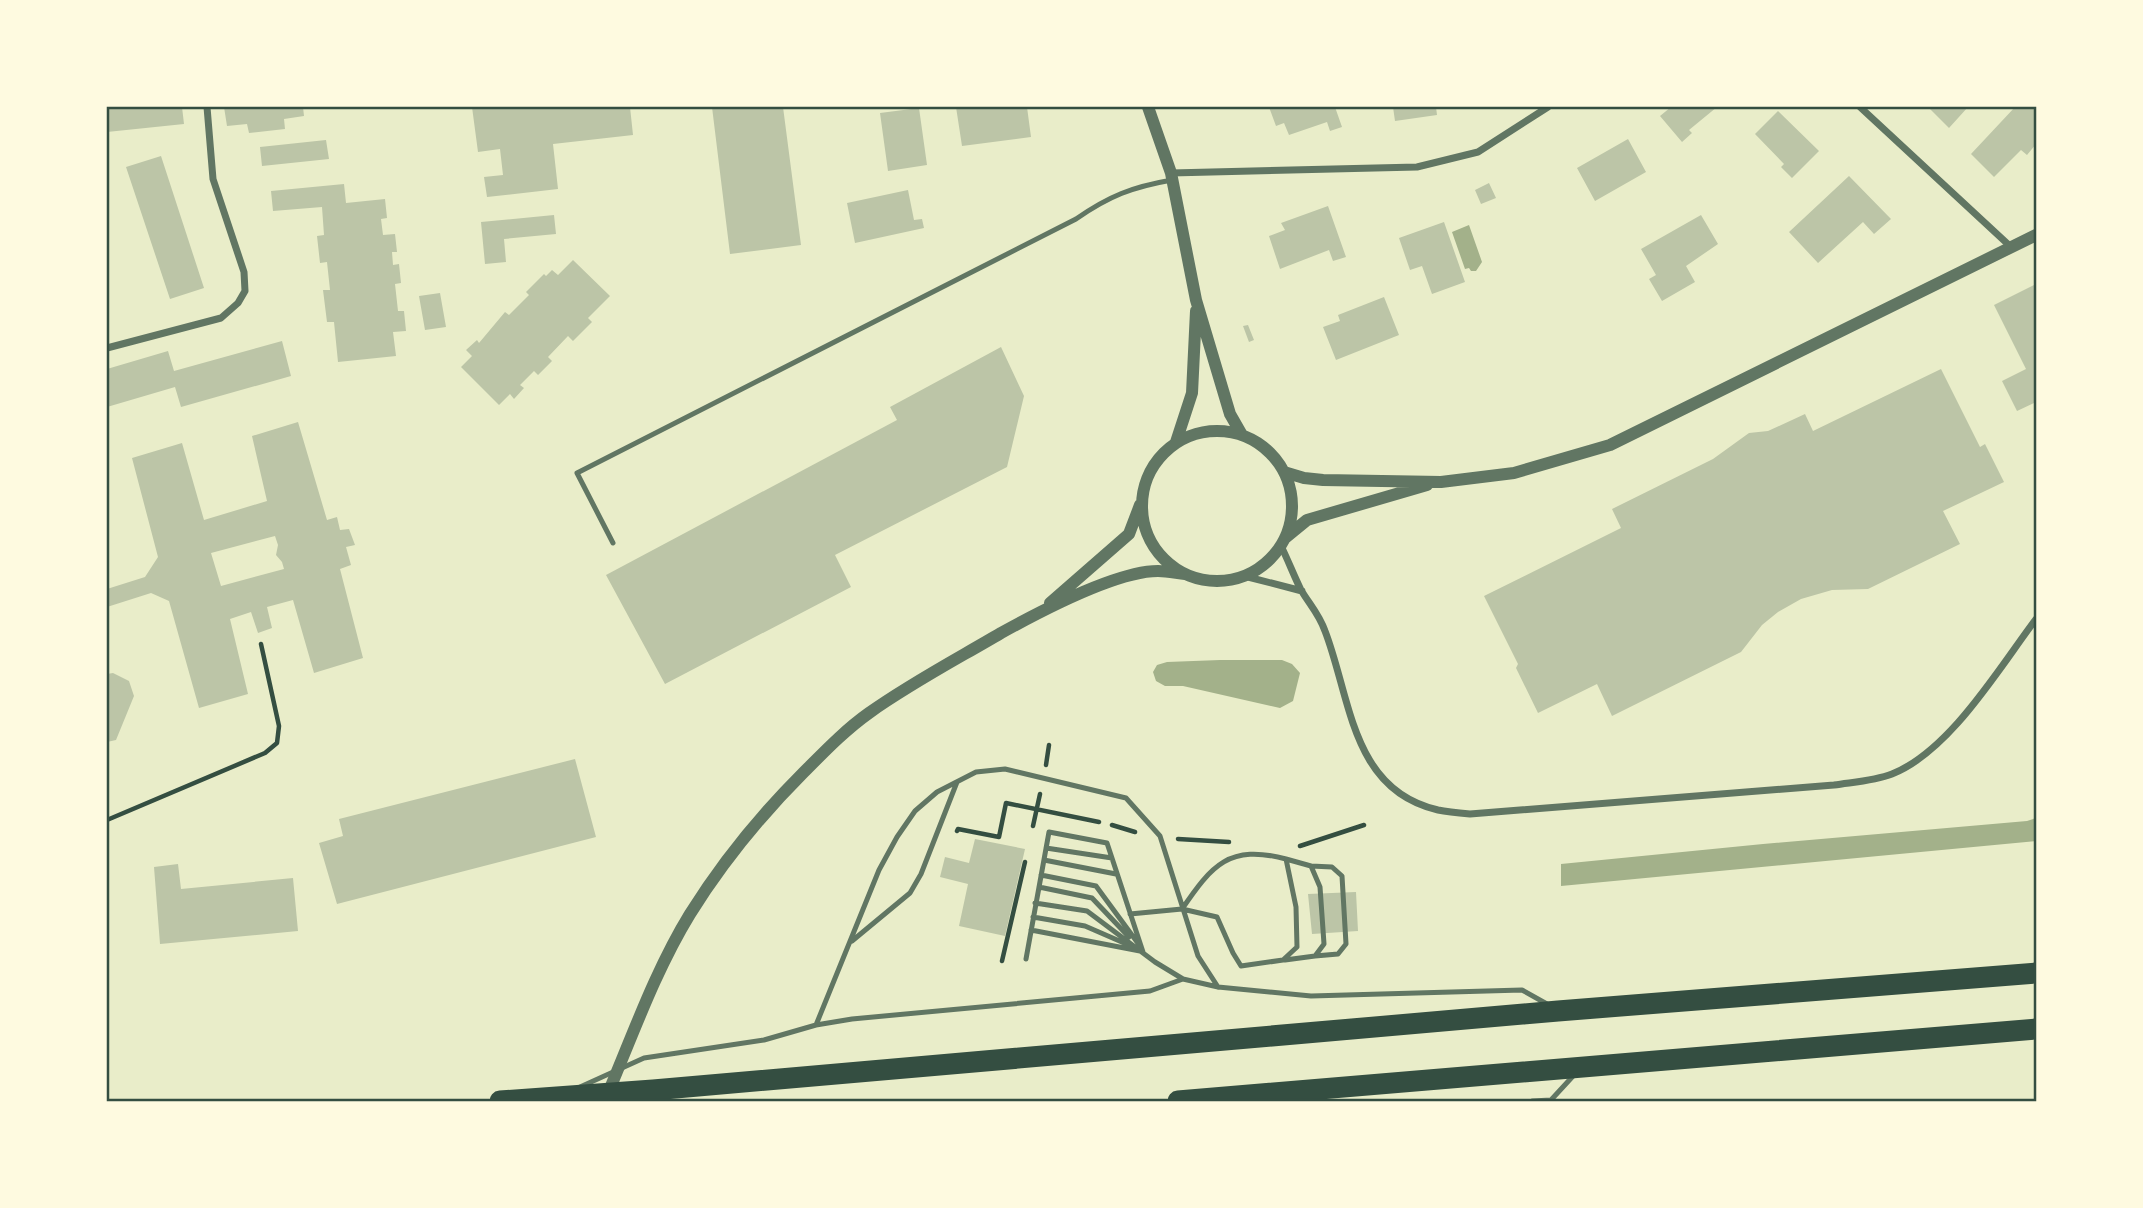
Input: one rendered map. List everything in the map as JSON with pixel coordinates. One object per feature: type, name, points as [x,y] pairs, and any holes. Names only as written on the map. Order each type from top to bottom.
[{"type":"highway","points":[[500,1101],[2036,973]]},
{"type":"highway","points":[[1178,1101],[2036,1029]]},
{"type":"street","points":[[107,348],[221,318],[238,303],[245,291],[244,272],[213,179],[207,107]]},
{"type":"street","points":[[1148,107],[1171,177],[1196,300],[1230,414],[1242,435]]},
{"type":"street","points":[[1171,177],[1417,167],[1478,152],[1548,107]]},
{"type":"street","points":[[1860,107],[2011,247]]},
{"type":"street","points":[[1284,472],[1323,480],[1441,482],[1514,473],[1610,445],[2036,235]]},
{"type":"street","points":[[1177,442],[1192,393],[1196,300]]},
{"type":"street","points":[[1042,610],[1129,534],[1142,500],[1147,477],[1159,457],[1177,442],[1195,433],[1215,430],[1242,435],[1270,452],[1284,472],[1291,494],[1292,516],[1283,542],[1302,592],[1318,612],[1357,738],[1373,766],[1385,781],[1417,802],[1437,810],[1470,814],[1834,785],[1891,774],[1918,761],[1954,728],[2036,619]]},
{"type":"street","points":[[604,1101],[654,986],[689,917],[716,875],[784,792],[832,744],[867,714],[914,683],[1042,610],[1115,580],[1157,571],[1185,574],[1204,580],[1224,581],[1244,576],[1265,564],[1283,542],[1307,520],[1441,482]]},
{"type":"street","points":[[1142,500],[1143,522],[1152,543],[1166,561],[1185,574]]},
{"type":"street","points":[[1244,576],[1302,592]]},
{"type":"lane","points":[[613,542],[577,473],[1076,219],[1106,198],[1171,177]]},
{"type":"lane","points":[[816,1026],[879,870],[915,811],[937,792],[976,772],[1005,769],[1126,798],[1160,836],[1198,956],[1218,987]]},
{"type":"lane","points":[[849,943],[910,893],[921,874],[957,782]]},
{"type":"lane","points":[[1026,959],[1049,832],[1107,843],[1143,952]]},
{"type":"lane","points":[[1046,848],[1112,858]]},
{"type":"lane","points":[[1130,914],[1182,909],[1217,917],[1241,965],[1338,954],[1346,944],[1342,876],[1332,867],[1311,866],[1270,854],[1240,854],[1223,862],[1206,875],[1182,909]]},
{"type":"lane","points":[[1283,960],[1297,947],[1296,907],[1286,859]]},
{"type":"lane","points":[[1044,860],[1116,874]]},
{"type":"lane","points":[[1311,866],[1320,887],[1324,944],[1315,956]]},
{"type":"lane","points":[[1041,876],[1096,886],[1143,952]]},
{"type":"lane","points":[[1039,887],[1092,898],[1143,952]]},
{"type":"lane","points":[[1035,903],[1087,911],[1155,962],[1183,979],[1218,987],[1311,996],[1522,990],[1558,1011]]},
{"type":"lane","points":[[1033,917],[1085,926],[1143,952]]},
{"type":"lane","points":[[1031,930],[1143,952]]},
{"type":"lane","points":[[559,1096],[644,1058],[764,1040],[852,1019],[1150,991],[1183,979]]},
{"type":"lane","points":[[1532,1101],[1551,1100],[1581,1068]]},
{"type":"path","points":[[107,820],[265,753],[276,743],[279,726],[261,644]]},
{"type":"path","points":[[933,844],[951,847],[958,829],[999,837],[1006,803],[1112,825],[1107,843]]},
{"type":"shaded area","points":[[1469,225],[1482,262],[1476,271],[1465,269],[1452,232]]},
{"type":"shaded area","points":[[1282,660],[1292,664],[1300,673],[1293,701],[1280,708],[1183,686],[1165,686],[1156,681],[1153,672],[1157,665],[1167,662]]},
{"type":"shaded area","points":[[2036,818],[2036,841],[1561,886],[1561,864],[2027,821]]},
{"type":"building","points":[[107,107],[182,107],[184,124],[107,132]]},
{"type":"building","points":[[224,107],[303,107],[304,116],[284,119],[285,129],[249,133],[247,124],[227,126]]},
{"type":"building","points":[[472,107],[630,107],[633,135],[553,144],[558,189],[487,197],[484,177],[503,175],[500,149],[478,152]]},
{"type":"building","points":[[712,107],[783,107],[801,245],[730,254]]},
{"type":"building","points":[[956,107],[1027,107],[1031,137],[962,146]]},
{"type":"building","points":[[1269,107],[1335,107],[1342,127],[1330,131],[1327,122],[1289,135],[1284,123],[1276,126]]},
{"type":"building","points":[[1393,107],[1436,107],[1437,115],[1395,121]]},
{"type":"building","points":[[1671,107],[1717,107],[1689,130],[1692,133],[1682,142],[1660,116]]},
{"type":"building","points":[[1968,107],[1949,128],[1930,109]]},
{"type":"building","points":[[2015,107],[2032,107],[2036,112],[2036,144],[2027,155],[2021,150],[1994,177],[1971,154]]},
{"type":"building","points":[[919,108],[927,165],[888,171],[880,113]]},
{"type":"building","points":[[1778,111],[1819,151],[1792,178],[1781,167],[1784,164],[1755,134]]},
{"type":"building","points":[[1628,139],[1646,172],[1595,201],[1577,168]]},
{"type":"building","points":[[326,140],[329,159],[262,166],[260,147]]},
{"type":"building","points":[[161,156],[204,288],[170,299],[126,167]]},
{"type":"building","points":[[1849,176],[1891,219],[1874,234],[1863,222],[1818,263],[1789,232]]},
{"type":"building","points":[[1489,183],[1496,198],[1481,204],[1475,190]]},
{"type":"building","points":[[344,184],[346,203],[385,199],[387,218],[381,219],[383,235],[395,234],[397,252],[392,252],[393,265],[399,264],[401,283],[395,284],[398,311],[404,311],[406,331],[393,332],[396,356],[338,362],[334,322],[327,322],[323,290],[330,290],[327,262],[320,263],[317,236],[324,235],[322,207],[273,211],[271,191]]},
{"type":"building","points":[[908,190],[914,220],[922,219],[924,228],[855,243],[847,203]]},
{"type":"building","points":[[1328,206],[1346,257],[1333,261],[1329,250],[1280,269],[1269,236],[1285,230],[1281,223]]},
{"type":"building","points":[[554,215],[556,234],[504,239],[506,262],[485,264],[481,222]]},
{"type":"building","points":[[1701,215],[1718,244],[1686,266],[1695,282],[1662,301],[1649,279],[1656,275],[1641,249]]},
{"type":"building","points":[[1444,222],[1465,282],[1432,294],[1422,266],[1410,270],[1399,238]]},
{"type":"building","points":[[573,260],[610,296],[588,318],[592,322],[573,341],[568,336],[548,357],[552,361],[538,375],[534,371],[520,385],[524,388],[514,399],[510,394],[499,405],[461,367],[472,356],[466,350],[477,340],[479,343],[505,312],[509,315],[529,295],[526,292],[544,274],[546,276],[552,270],[558,275]]},
{"type":"building","points":[[2036,284],[2036,402],[2017,411],[2002,381],[2026,369],[1994,305]]},
{"type":"building","points":[[440,293],[446,327],[425,330],[419,296]]},
{"type":"building","points":[[1384,297],[1399,335],[1336,360],[1323,327],[1340,321],[1338,315]]},
{"type":"building","points":[[1248,325],[1254,340],[1249,342],[1243,326]]},
{"type":"building","points":[[282,341],[291,376],[181,407],[175,387],[107,407],[107,369],[168,351],[174,371]]},
{"type":"building","points":[[1001,347],[1024,396],[1007,467],[835,555],[851,587],[665,684],[606,575],[897,420],[890,407]]},
{"type":"building","points":[[1941,369],[1980,447],[1985,444],[2004,482],[1943,511],[1960,544],[1868,589],[1832,590],[1801,599],[1762,625],[1741,652],[1612,716],[1597,684],[1538,713],[1516,668],[1518,664],[1484,596],[1621,528],[1612,509],[1713,459],[1749,433],[1768,431],[1805,414],[1813,431]]},
{"type":"building","points":[[298,422],[327,520],[337,517],[340,530],[349,529],[355,545],[346,547],[351,565],[340,569],[363,658],[314,673],[293,600],[267,607],[272,628],[258,633],[251,612],[230,619],[248,694],[199,708],[169,601],[151,593],[107,607],[107,589],[145,577],[158,557],[132,458],[182,443],[204,520],[267,501],[252,436]],"holes":[[[275,536],[278,545],[276,555],[284,569],[221,586],[211,553]]]},
{"type":"building","points":[[113,673],[129,681],[134,696],[116,740],[107,742],[107,674]]},
{"type":"building","points":[[575,759],[596,837],[337,904],[319,843],[343,836],[339,819]]},
{"type":"building","points":[[975,839],[1025,849],[1005,936],[959,926],[968,884],[940,877],[945,857],[969,863]]},
{"type":"building","points":[[178,864],[181,889],[293,878],[298,931],[160,944],[154,867]]},
{"type":"building","points":[[1356,892],[1358,931],[1312,934],[1308,894]]}]
